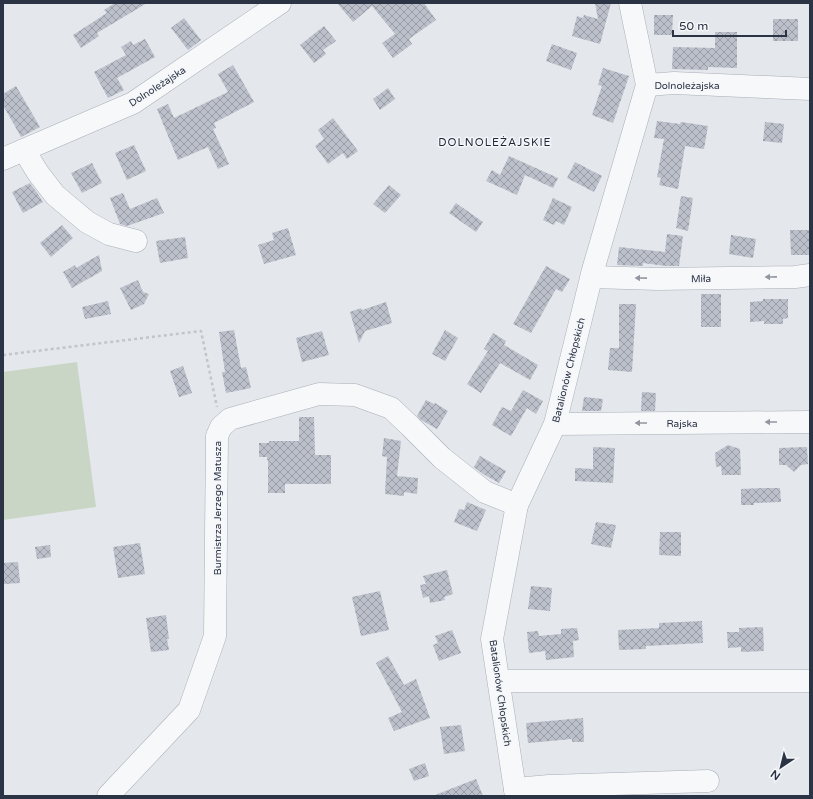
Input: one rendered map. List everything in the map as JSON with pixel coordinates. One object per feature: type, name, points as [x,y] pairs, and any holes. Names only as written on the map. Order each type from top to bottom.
[{"type":"street","name":"Dolnoleżajska","points":[[3,160],[133,104],[280,3]]},
{"type":"street","name":"Dolnoleżajska","points":[[630,3],[647,85],[674,83],[810,89]]},
{"type":"street","name":"Batalionów Chłopskich","points":[[516,793],[492,639],[517,505],[555,424],[592,277],[647,85]]},
{"type":"street","points":[[24,150],[38,173],[55,195],[86,222],[109,234],[136,242]]},
{"type":"street","name":"Miła","points":[[592,277],[658,279],[795,277],[810,275]]},
{"type":"street","name":"Burmistrza Jerzego Matusza","points":[[108,796],[189,710],[215,636],[217,436],[221,428],[230,419],[319,394],[355,395],[391,408],[442,458],[485,492],[517,505]]},
{"type":"street","name":"Rajska","points":[[555,424],[810,422]]},
{"type":"street","points":[[499,681],[810,682]]},
{"type":"street","points":[[516,793],[550,786],[708,781]]},
{"type":"path","points":[[3,354],[201,331],[221,428]]},
{"type":"green space","points":[[77,362],[96,507],[3,520],[3,372]]},
{"type":"building","points":[[115,3],[147,3],[97,33],[99,36],[81,48],[73,35],[107,13],[104,10]]},
{"type":"building","points":[[337,3],[424,3],[436,20],[409,39],[412,44],[393,58],[382,43],[395,34],[372,6],[353,22]]},
{"type":"building","points":[[595,3],[611,3],[600,44],[572,36],[577,16],[583,18],[584,15],[598,19]]},
{"type":"building","points":[[654,15],[673,15],[672,35],[654,35]]},
{"type":"building","points":[[184,18],[201,40],[188,50],[171,28]]},
{"type":"building","points":[[773,19],[798,19],[798,41],[773,41]]},
{"type":"building","points":[[324,26],[336,41],[323,50],[326,54],[314,63],[300,45]]},
{"type":"building","points":[[715,32],[737,32],[737,68],[708,67],[708,70],[672,69],[673,47],[715,48]]},
{"type":"building","points":[[145,39],[155,57],[117,78],[124,90],[108,98],[94,72],[126,55],[121,47],[131,41],[133,45]]},
{"type":"building","points":[[552,44],[577,53],[571,70],[546,61]]},
{"type":"building","points":[[233,65],[254,102],[214,123],[216,128],[213,129],[229,164],[218,169],[208,147],[178,160],[157,109],[168,104],[174,118],[228,92],[218,74]]},
{"type":"building","points":[[603,68],[629,76],[613,123],[592,115],[602,86],[598,85]]},
{"type":"building","points":[[16,86],[40,127],[21,137],[3,105],[3,94]]},
{"type":"building","points":[[388,88],[395,99],[380,110],[373,99]]},
{"type":"building","points":[[333,118],[358,151],[347,159],[343,153],[328,164],[315,146],[324,139],[318,130]]},
{"type":"building","points":[[657,121],[680,124],[681,122],[708,126],[704,149],[685,146],[678,189],[659,185],[661,178],[657,177],[664,139],[654,138]]},
{"type":"building","points":[[765,122],[784,124],[782,143],[763,141]]},
{"type":"building","points":[[134,145],[146,171],[127,180],[115,153]]},
{"type":"building","points":[[509,156],[558,178],[553,188],[525,175],[517,195],[486,181],[492,170],[500,175]]},
{"type":"building","points":[[575,162],[602,176],[594,192],[567,178]]},
{"type":"building","points":[[92,163],[102,183],[82,193],[71,173]]},
{"type":"building","points":[[30,183],[43,202],[23,213],[12,192]]},
{"type":"building","points":[[389,185],[401,195],[385,213],[373,204]]},
{"type":"building","points":[[123,193],[130,209],[157,198],[164,213],[127,226],[120,224],[110,198]]},
{"type":"building","points":[[681,196],[693,198],[688,231],[676,228]]},
{"type":"building","points":[[553,198],[572,207],[564,225],[556,221],[554,225],[543,220]]},
{"type":"building","points":[[456,203],[483,222],[476,232],[449,213]]},
{"type":"building","points":[[62,225],[73,238],[51,257],[40,243]]},
{"type":"building","points":[[288,228],[296,255],[264,264],[258,245],[274,240],[272,233]]},
{"type":"building","points":[[790,230],[810,230],[810,255],[791,255]]},
{"type":"building","points":[[667,234],[683,236],[679,266],[643,263],[643,266],[617,265],[619,247],[665,252]]},
{"type":"building","points":[[731,235],[756,239],[753,258],[729,254]]},
{"type":"building","points":[[185,237],[188,258],[160,263],[156,241]]},
{"type":"building","points":[[99,255],[102,271],[72,288],[63,272],[75,265],[76,268]]},
{"type":"building","points":[[546,266],[570,279],[562,292],[556,289],[531,333],[513,324]]},
{"type":"building","points":[[138,280],[143,292],[149,294],[144,304],[131,310],[120,288]]},
{"type":"building","points":[[701,294],[721,294],[721,327],[701,327]]},
{"type":"building","points":[[763,299],[788,299],[788,318],[783,319],[783,324],[764,324],[764,321],[750,322],[750,302],[763,301]]},
{"type":"building","points":[[108,301],[111,314],[85,319],[82,307]]},
{"type":"building","points":[[386,302],[392,323],[365,331],[359,343],[350,312],[361,308],[362,310]]},
{"type":"building","points":[[619,304],[636,304],[632,372],[608,370],[610,348],[619,348]]},
{"type":"building","points":[[234,330],[241,368],[246,367],[251,388],[226,393],[222,372],[225,372],[219,332]]},
{"type":"building","points":[[445,330],[458,338],[445,361],[432,354]]},
{"type":"building","points":[[322,331],[329,355],[302,362],[296,338]]},
{"type":"building","points":[[493,333],[506,341],[504,345],[538,365],[530,380],[500,363],[481,393],[467,384],[488,351],[484,349]]},
{"type":"building","points":[[183,366],[192,393],[179,397],[170,371]]},
{"type":"building","points":[[523,390],[543,401],[536,414],[527,408],[511,436],[492,425],[502,407],[511,411]]},
{"type":"building","points":[[642,392],[656,393],[655,411],[641,411]]},
{"type":"building","points":[[584,397],[603,399],[601,411],[582,411]]},
{"type":"building","points":[[426,400],[434,404],[435,403],[448,411],[437,429],[417,416]]},
{"type":"building","points":[[299,417],[314,417],[315,455],[331,455],[331,484],[285,484],[285,493],[268,493],[268,460],[267,457],[259,457],[259,443],[269,443],[269,441],[299,441]]},
{"type":"building","points":[[384,438],[401,441],[397,476],[418,478],[417,494],[404,492],[404,496],[385,494],[387,457],[382,456]]},
{"type":"building","points":[[728,445],[740,449],[741,475],[722,475],[721,466],[716,467],[715,453]]},
{"type":"building","points":[[593,447],[615,448],[613,483],[575,481],[575,468],[593,469]]},
{"type":"building","points":[[807,447],[808,464],[801,465],[794,472],[786,465],[779,465],[779,448]]},
{"type":"building","points":[[480,456],[506,471],[499,483],[474,467]]},
{"type":"building","points":[[780,488],[781,502],[741,505],[741,489]]},
{"type":"building","points":[[467,502],[486,510],[477,531],[454,522],[459,509],[464,510]]},
{"type":"building","points":[[596,522],[616,525],[611,548],[591,544]]},
{"type":"building","points":[[660,532],[681,532],[681,556],[659,555]]},
{"type":"building","points":[[140,543],[145,574],[118,578],[113,547]]},
{"type":"building","points":[[50,545],[51,557],[37,559],[35,547]]},
{"type":"building","points":[[18,562],[20,583],[4,584],[3,563]]},
{"type":"building","points":[[447,570],[453,594],[444,597],[445,600],[430,603],[429,596],[423,598],[420,585],[426,584],[423,576]]},
{"type":"building","points":[[531,586],[552,588],[550,611],[528,609]]},
{"type":"building","points":[[380,591],[389,630],[361,636],[352,597]]},
{"type":"building","points":[[166,615],[169,650],[151,652],[146,618]]},
{"type":"building","points":[[702,621],[703,643],[646,646],[646,649],[619,650],[618,630],[659,628],[659,623]]},
{"type":"building","points":[[763,627],[764,651],[741,652],[741,647],[728,648],[727,632],[739,632],[739,628]]},
{"type":"building","points":[[577,628],[579,640],[573,641],[574,657],[546,660],[545,651],[529,653],[527,632],[538,631],[539,636],[561,634],[561,629]]},
{"type":"building","points":[[452,630],[461,653],[439,661],[433,645],[438,643],[435,636]]},
{"type":"building","points":[[388,656],[404,685],[416,679],[430,718],[394,731],[388,718],[402,712],[376,663]]},
{"type":"building","points":[[583,718],[584,742],[572,742],[572,739],[528,743],[526,723]]},
{"type":"building","points":[[461,725],[465,751],[444,754],[440,727]]},
{"type":"building","points":[[425,763],[429,776],[414,781],[409,769]]},
{"type":"building","points":[[476,779],[483,796],[435,796],[435,795]]},
{"type":"district","name":"DOLNOLEŻAJSKIE","points":[[495,142]]}]
